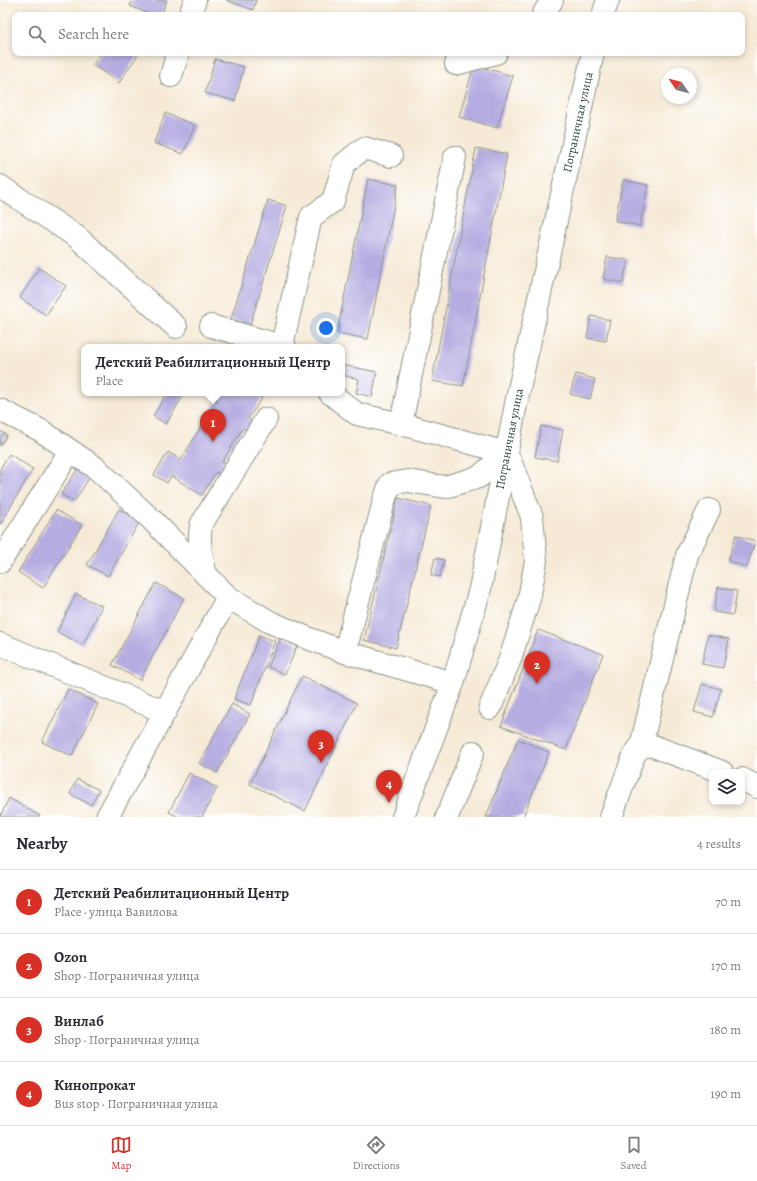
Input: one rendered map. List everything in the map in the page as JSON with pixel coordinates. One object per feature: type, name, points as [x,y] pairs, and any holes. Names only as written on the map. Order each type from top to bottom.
[{"type":"street","points":[[191,12],[195,0]]},
{"type":"street","points":[[545,12],[552,0]]},
{"type":"street","points":[[604,12],[608,0]]},
{"type":"street","points":[[171,76],[177,56]]},
{"type":"street","points":[[456,64],[485,56]]},
{"type":"street","name":"Пограничная улица","points":[[403,817],[453,683],[480,589],[518,394],[592,56]]},
{"type":"street","points":[[284,344],[311,217],[333,201],[344,164],[364,148],[391,156]]},
{"type":"street","points":[[401,424],[455,157]]},
{"type":"street","points":[[0,186],[77,237],[176,327]]},
{"type":"street","points":[[211,326],[277,344]]},
{"type":"street","points":[[334,396],[357,414],[401,424],[507,454]]},
{"type":"street","points":[[0,410],[40,430],[96,468],[152,520],[228,597],[270,622],[345,652],[453,683]]},
{"type":"street","points":[[206,575],[201,554],[199,536],[201,525],[266,419]]},
{"type":"street","points":[[0,562],[70,451]]},
{"type":"street","points":[[345,652],[384,501],[390,484],[408,481],[445,487],[479,477],[507,454]]},
{"type":"street","points":[[490,708],[510,659],[527,606],[536,561],[532,517],[507,454]]},
{"type":"street","points":[[611,817],[637,750],[687,555],[709,510]]},
{"type":"street","points":[[112,816],[165,712],[228,597]]},
{"type":"street","points":[[0,644],[165,712]]},
{"type":"street","points":[[637,750],[653,746],[714,769]]},
{"type":"street","points":[[446,817],[473,752]]},
{"type":"street","points":[[745,781],[757,787]]},
{"type":"building","points":[[132,0],[167,0],[162,12],[145,12],[130,6]]},
{"type":"building","points":[[226,0],[256,0],[253,10]]},
{"type":"building","points":[[99,56],[137,56],[119,83],[93,65]]},
{"type":"building","points":[[215,59],[244,67],[235,101],[205,93]]},
{"type":"building","points":[[474,65],[513,76],[497,128],[459,117]]},
{"type":"building","points":[[165,113],[195,125],[183,154],[154,143]]},
{"type":"building","points":[[476,148],[507,154],[463,386],[432,381]]},
{"type":"building","points":[[368,179],[398,185],[368,339],[337,333]]},
{"type":"building","points":[[623,180],[648,185],[640,226],[615,221]]},
{"type":"building","points":[[268,200],[287,206],[250,325],[231,319]]},
{"type":"building","points":[[607,257],[628,260],[623,283],[603,279]]},
{"type":"building","points":[[39,268],[66,286],[46,315],[20,298]]},
{"type":"building","points":[[591,316],[610,320],[606,341],[587,338]]},
{"type":"building","points":[[345,366],[377,372],[372,397],[356,393],[359,379],[345,376]]},
{"type":"building","points":[[576,374],[595,379],[590,399],[570,394]]},
{"type":"building","points":[[165,396],[183,396],[166,424],[153,416]]},
{"type":"building","points":[[211,396],[259,396],[262,398],[248,419],[254,422],[248,431],[243,428],[222,462],[227,465],[221,475],[216,472],[202,495],[171,476],[167,483],[154,475],[168,452],[181,460],[217,400]]},
{"type":"building","points":[[541,426],[563,430],[557,461],[535,457]]},
{"type":"building","points":[[0,431],[7,435],[0,446]]},
{"type":"building","points":[[9,454],[33,469],[0,525],[0,469]]},
{"type":"building","points":[[79,467],[91,475],[74,502],[61,494]]},
{"type":"building","points":[[398,498],[431,506],[396,648],[364,640]]},
{"type":"building","points":[[119,509],[140,521],[108,576],[87,565]]},
{"type":"building","points":[[56,510],[82,525],[43,588],[18,572]]},
{"type":"building","points":[[736,535],[755,541],[747,567],[728,561]]},
{"type":"building","points":[[435,558],[444,560],[440,577],[431,575]]},
{"type":"building","points":[[156,583],[184,598],[140,680],[112,665]]},
{"type":"building","points":[[718,587],[737,591],[733,615],[714,612]]},
{"type":"building","points":[[76,594],[102,606],[83,645],[57,632]]},
{"type":"building","points":[[538,630],[603,654],[566,750],[501,726]]},
{"type":"building","points":[[259,635],[275,641],[251,705],[234,699]]},
{"type":"building","points":[[708,635],[729,639],[723,668],[702,664]]},
{"type":"building","points":[[281,637],[298,644],[285,674],[268,667]]},
{"type":"building","points":[[302,676],[357,703],[305,811],[250,784]]},
{"type":"building","points":[[702,684],[721,689],[713,717],[694,712]]},
{"type":"building","points":[[68,689],[98,704],[72,756],[42,742]]},
{"type":"building","points":[[232,704],[250,714],[217,773],[199,763]]},
{"type":"building","points":[[518,739],[549,752],[523,817],[486,817]]},
{"type":"building","points":[[189,773],[217,788],[202,817],[179,817],[169,812]]},
{"type":"building","points":[[77,779],[99,790],[91,805],[70,794]]},
{"type":"building","points":[[9,798],[40,816],[0,817]]},
{"type":"place","name":"Детский Реабилитационный Центр","points":[[213,442]]},
{"type":"place","name":"Ozon","points":[[537,684]]},
{"type":"place","name":"Винлаб","points":[[321,763]]},
{"type":"place","name":"Кинопрокат","points":[[389,803]]}]
